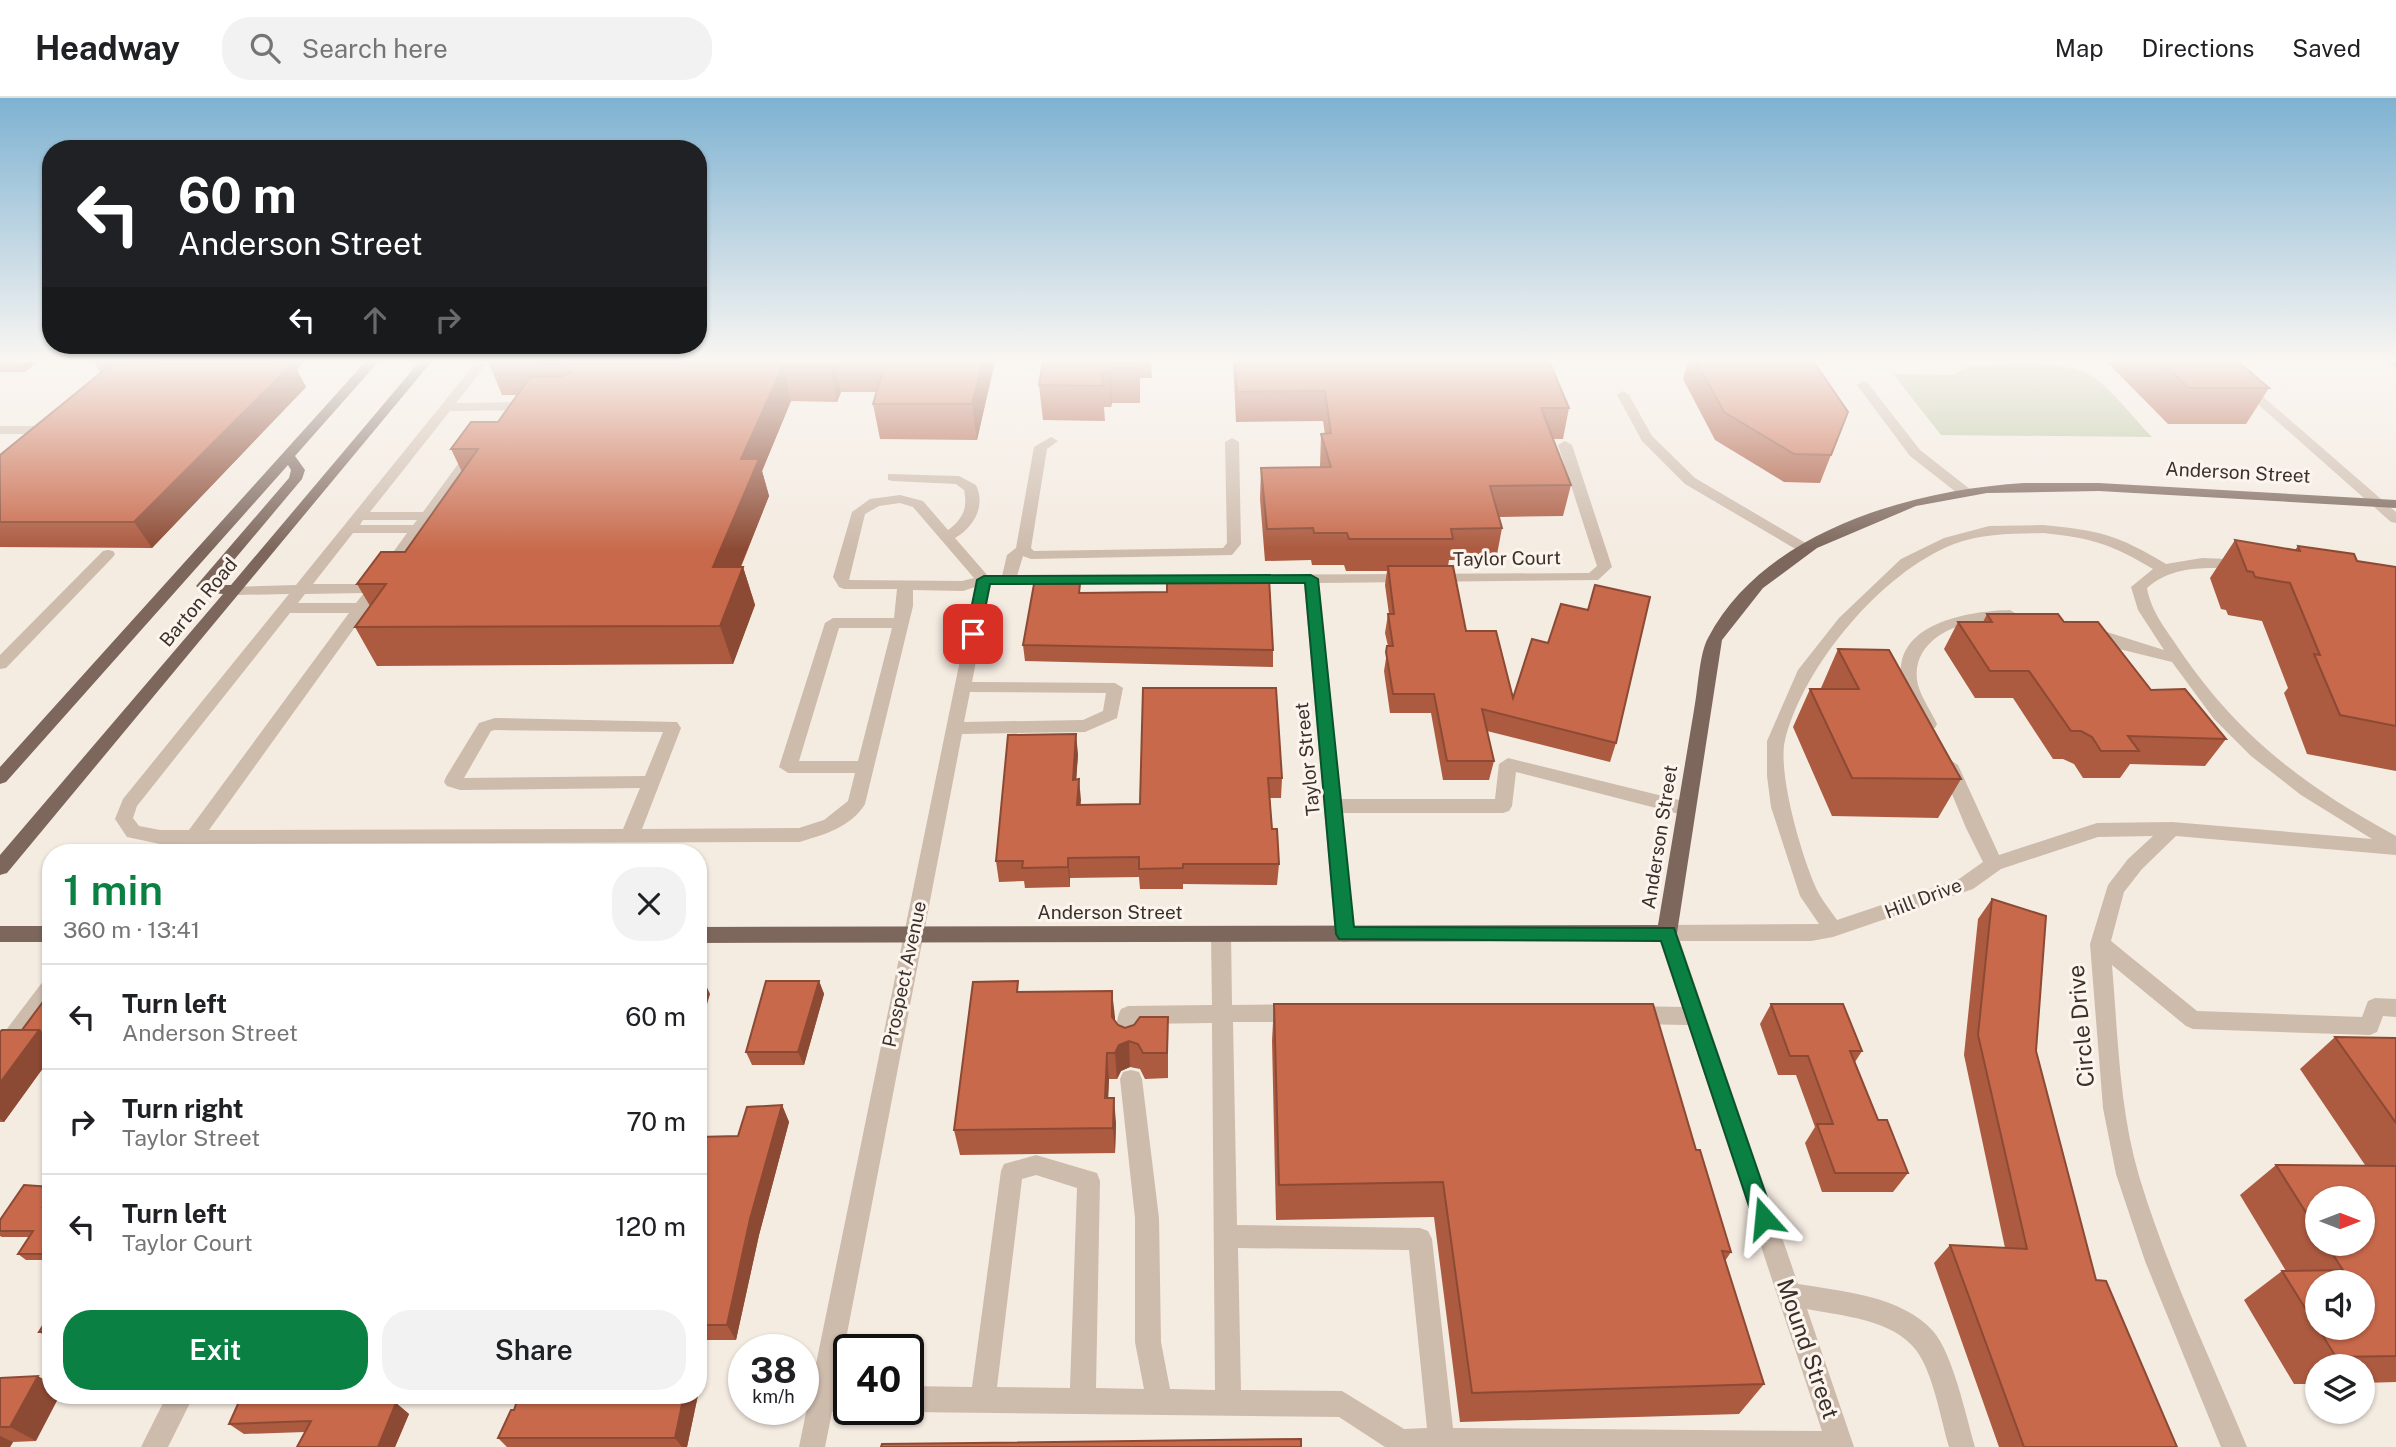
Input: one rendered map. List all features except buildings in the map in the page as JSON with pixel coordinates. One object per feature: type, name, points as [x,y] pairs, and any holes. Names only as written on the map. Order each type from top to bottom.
[{"type":"main road","name":"Barton Road","points":[[0,778],[318,424]]},
{"type":"main road","name":"Barton Road","points":[[0,868],[373,424]]},
{"type":"main road","points":[[236,590],[204,586],[295,479],[298,470],[289,457]]},
{"type":"main road","name":"Anderson Street","points":[[707,935],[1667,933],[1714,640],[1732,610],[1753,587],[1804,548],[1919,501],[1966,493],[2031,487],[2149,490],[2396,503]]},
{"type":"main road","points":[[0,934],[42,934]]},
{"type":"street","points":[[432,424],[130,804],[124,819],[133,832],[160,837],[799,835],[823,830],[841,821],[856,804],[901,623],[905,585]]},
{"type":"street","points":[[1639,424],[1647,438],[1690,481],[1804,548]]},
{"type":"street","points":[[1892,424],[1914,453],[1966,493]]},
{"type":"street","points":[[2287,424],[2396,519]]},
{"type":"street","points":[[0,429],[64,429],[44,446]]},
{"type":"street","points":[[1023,550],[1041,447],[1051,441]]},
{"type":"street","points":[[1023,550],[1031,555],[1227,552],[1234,544],[1232,442]]},
{"type":"street","points":[[195,836],[480,443]]},
{"type":"street","name":"Taylor Court","points":[[1235,579],[1592,577],[1605,567],[1565,445]]},
{"type":"street","points":[[893,477],[959,480],[971,488],[974,498],[970,516],[962,528],[947,536]]},
{"type":"street","points":[[984,580],[918,504],[900,499],[875,502],[859,512],[840,578],[844,584],[857,585],[962,586],[984,580],[1209,580]]},
{"type":"street","points":[[359,516],[427,516]]},
{"type":"street","points":[[349,529],[418,529]]},
{"type":"street","points":[[1833,929],[1810,896],[1780,807],[1776,776],[1776,741],[1806,670],[1844,621],[1906,562],[1949,541],[1989,530],[2043,529],[2088,533],[2122,544],[2165,570]]},
{"type":"street","points":[[1009,580],[1014,555],[1023,550]]},
{"type":"street","points":[[0,664],[108,554]]},
{"type":"street","points":[[2262,565],[2211,562],[2183,564],[2147,579],[2139,587],[2140,596],[2152,621],[2203,693],[2257,752],[2345,816],[2396,846]]},
{"type":"street","name":"Taylor Street","points":[[1311,579],[1345,934]]},
{"type":"street","name":"Prospect Avenue","points":[[812,1447],[984,580]]},
{"type":"street","points":[[236,590],[375,588]]},
{"type":"street","points":[[287,608],[360,608]]},
{"type":"street","points":[[1994,864],[1911,687],[1909,674],[1916,646],[1936,629],[1963,620],[1997,615],[2030,616]]},
{"type":"street","points":[[866,767],[788,767],[833,623],[901,623]]},
{"type":"street","points":[[2071,625],[2125,645],[2177,658]]},
{"type":"street","points":[[953,728],[1085,726],[1111,714],[1115,688],[962,687]]},
{"type":"street","points":[[630,835],[673,728],[664,724],[495,724],[485,727],[453,782],[651,782]]},
{"type":"street","points":[[1333,806],[1503,806],[1508,764],[1687,808]]},
{"type":"street","points":[[2172,829],[2396,846]]},
{"type":"street","name":"Hill Drive","points":[[1667,933],[1811,933],[1833,929],[1966,884],[1994,864],[2097,830],[2172,829]]},
{"type":"street","name":"Circle Drive","points":[[2172,829],[2135,864],[2115,890],[2100,944],[2114,1108],[2127,1174],[2157,1261],[2234,1447]]},
{"type":"street","name":"Mound Street","points":[[1667,933],[1841,1446]]},
{"type":"street","points":[[1221,934],[1228,1402]]},
{"type":"street","points":[[2100,944],[2193,1020],[2376,1034],[2375,1007],[2396,1008]]},
{"type":"street","points":[[0,1054],[42,998]]},
{"type":"street","points":[[1128,1043],[1128,1015],[1320,1013]]},
{"type":"street","points":[[1612,1015],[1695,1016]]},
{"type":"street","points":[[1131,1079],[1147,1218],[1148,1342],[1160,1402]]},
{"type":"street","points":[[983,1400],[1012,1171],[1036,1165],[1089,1181],[1083,1401]]},
{"type":"street","points":[[1227,1236],[1420,1239],[1441,1444]]},
{"type":"street","points":[[1789,1294],[1872,1311],[1907,1325],[1926,1342],[1962,1447]]},
{"type":"street","points":[[821,1399],[833,1399]]},
{"type":"street","points":[[924,1399],[1342,1404],[1401,1442],[1841,1446]]},
{"type":"street","points":[[154,1447],[176,1404]]},
{"type":"green space","points":[[1932,424],[2140,424],[2152,437],[1941,435]]},
{"type":"route","points":[[973,634],[984,580],[1311,579],[1345,934],[1667,933],[1764,1218]]}]
